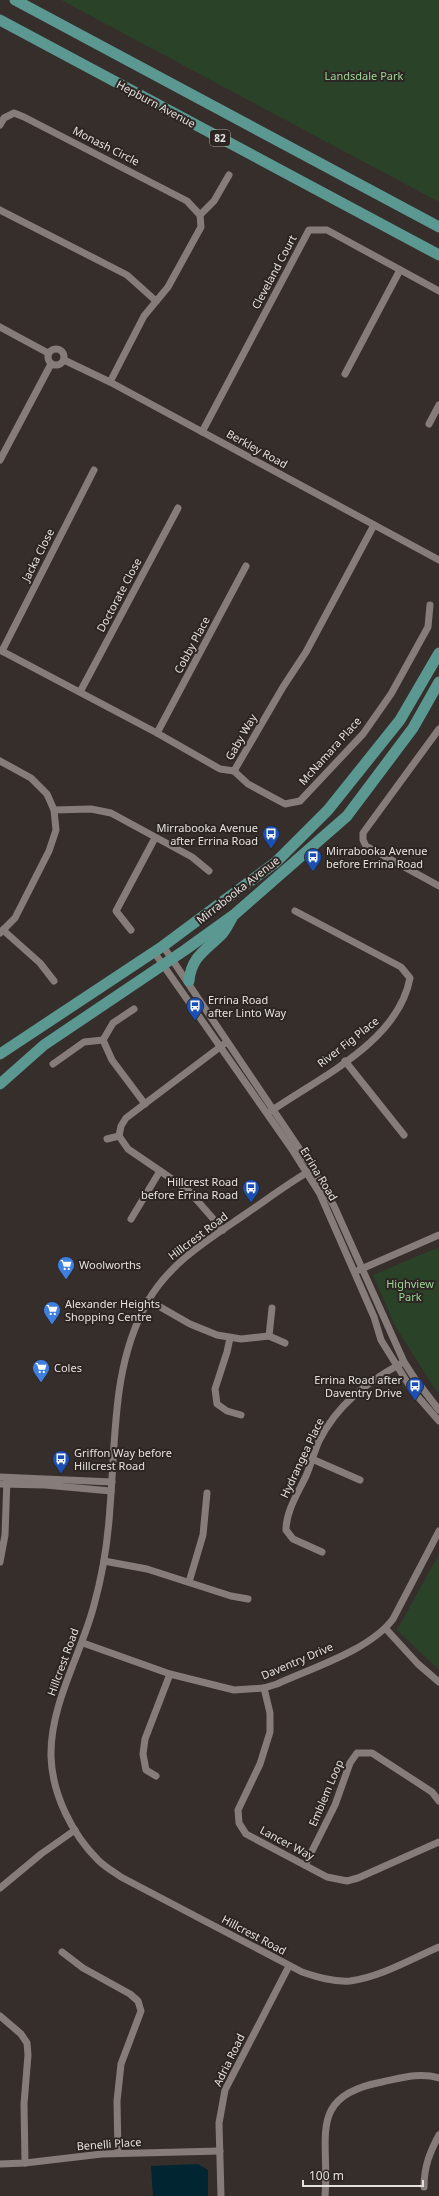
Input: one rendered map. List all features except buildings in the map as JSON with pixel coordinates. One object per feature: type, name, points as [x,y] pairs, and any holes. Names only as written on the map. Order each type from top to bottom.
[{"type":"main road","name":"82","points":[[15,0],[439,227]]},
{"type":"main road","name":"Hepburn Avenue","points":[[0,20],[439,256]]},
{"type":"main road","name":"Mirrabooka Avenue","points":[[0,1054],[159,948],[276,862],[328,810],[400,720],[439,653]]},
{"type":"main road","name":"Mirrabooka Avenue","points":[[0,1084],[44,1045],[168,961],[234,914],[347,816],[413,728],[439,682]]},
{"type":"main road","points":[[189,981],[190,971],[198,954],[224,933],[234,914]]},
{"type":"street","name":"Monash Circle","points":[[0,125],[4,118],[14,113],[24,117],[187,201],[200,215]]},
{"type":"street","points":[[110,382],[144,316],[168,287],[201,227],[200,215],[214,201],[229,175]]},
{"type":"street","points":[[0,210],[127,275],[156,300]]},
{"type":"street","name":"Cleveland Court","points":[[202,432],[309,230],[327,230],[439,291]]},
{"type":"street","points":[[345,374],[400,270]]},
{"type":"street","points":[[0,327],[48,353]]},
{"type":"street","points":[[53,349],[59,350],[64,354],[64,360],[58,365],[52,364],[48,359],[48,353],[53,349]]},
{"type":"street","name":"Berkley Road","points":[[64,360],[110,382],[439,560]]},
{"type":"street","points":[[0,460],[52,364]]},
{"type":"street","points":[[430,424],[439,405]]},
{"type":"street","name":"Jacka Close","points":[[1,650],[94,470]]},
{"type":"street","name":"Doctorate Close","points":[[80,692],[178,508]]},
{"type":"street","name":"Gaby Way","points":[[1,650],[157,733],[220,770],[234,772],[283,687],[306,652],[374,525]]},
{"type":"street","name":"Cobby Place","points":[[157,733],[246,566]]},
{"type":"street","name":"McNamara Place","points":[[234,772],[248,784],[285,804],[300,801],[363,734],[391,694],[428,627],[430,605]]},
{"type":"street","points":[[439,729],[363,834],[363,840],[366,846],[439,886]]},
{"type":"street","points":[[0,761],[31,778],[47,794],[54,810],[56,830],[49,850],[15,918],[2,932],[40,963],[54,981]]},
{"type":"street","points":[[54,810],[91,808],[111,812],[155,838],[192,856],[209,871]]},
{"type":"street","points":[[131,930],[116,911],[155,838]]},
{"type":"street","name":"River Fig Place","points":[[270,1112],[345,1061],[388,1025],[407,993],[410,978],[400,967],[295,911]]},
{"type":"street","name":"Errina Road","points":[[159,948],[334,1206],[358,1270],[374,1317],[378,1334],[416,1395],[439,1421]]},
{"type":"street","name":"Errina Road","points":[[159,948],[168,961],[189,981],[225,1044]]},
{"type":"street","points":[[103,1040],[113,1023],[134,1009]]},
{"type":"street","points":[[103,1040],[112,1060],[145,1104]]},
{"type":"street","points":[[53,1064],[84,1042],[103,1040]]},
{"type":"street","points":[[223,1230],[188,1190],[128,1149],[119,1136],[121,1126],[126,1118],[225,1044]]},
{"type":"street","points":[[345,1061],[404,1135]]},
{"type":"street","points":[[107,1139],[119,1136]]},
{"type":"street","points":[[131,1219],[160,1171]]},
{"type":"street","name":"Hillcrest Road","points":[[310,1171],[186,1256],[167,1276],[148,1300],[130,1341],[120,1380],[104,1561],[83,1643],[55,1717],[51,1757],[58,1796],[75,1830],[98,1861],[122,1878],[289,1966],[324,1979],[350,1981],[377,1973],[439,1947]]},
{"type":"street","points":[[358,1270],[439,1235]]},
{"type":"street","name":"Errina Road","points":[[358,1270],[404,1362],[415,1380],[439,1410]]},
{"type":"street","points":[[148,1300],[190,1324],[217,1335],[241,1339],[269,1336],[285,1343]]},
{"type":"street","points":[[269,1336],[272,1308]]},
{"type":"street","points":[[230,1338],[215,1389],[216,1404],[227,1411],[241,1415]]},
{"type":"street","name":"Hydrangea Place","points":[[322,1552],[293,1538],[286,1530],[286,1519],[312,1458],[325,1430],[337,1411],[363,1388],[404,1362]]},
{"type":"street","points":[[312,1458],[360,1480]]},
{"type":"street","points":[[4,1481],[112,1482]]},
{"type":"street","points":[[4,1481],[111,1491]]},
{"type":"street","points":[[0,1562],[5,1536],[4,1481]]},
{"type":"street","points":[[189,1582],[203,1535],[207,1493]]},
{"type":"street","name":"Daventry Drive","points":[[83,1643],[170,1674],[234,1690],[264,1688],[277,1684],[366,1644],[386,1629],[393,1619],[439,1531]]},
{"type":"street","points":[[104,1561],[135,1566],[248,1599]]},
{"type":"street","points":[[386,1629],[418,1664],[439,1682]]},
{"type":"street","points":[[156,1776],[146,1770],[143,1754],[145,1739],[170,1674]]},
{"type":"street","name":"Lancer Way","points":[[264,1688],[270,1713],[270,1732],[260,1764],[238,1810],[239,1824],[246,1834],[327,1877],[347,1881],[358,1878],[439,1842]]},
{"type":"street","name":"Emblem Loop","points":[[305,1865],[335,1805],[350,1763],[357,1753],[372,1753],[432,1792],[439,1801]]},
{"type":"street","points":[[0,1888],[41,1854],[75,1830]]},
{"type":"street","points":[[62,1952],[83,1968],[130,1994],[138,2001],[142,2011],[121,2064],[117,2101],[118,2153]]},
{"type":"street","name":"Adria Road","points":[[221,2196],[219,2123],[225,2090],[289,1966]]},
{"type":"street","points":[[0,2016],[21,2034],[26,2043],[28,2055],[24,2104],[25,2163]]},
{"type":"street","points":[[325,2196],[327,2177],[325,2133],[328,2118],[335,2103],[349,2091],[363,2085],[415,2075],[428,2075],[439,2078]]},
{"type":"street","points":[[424,2187],[424,2171],[428,2154],[439,2135]]},
{"type":"street","name":"Benelli Place","points":[[0,2164],[25,2163],[118,2153],[220,2152]]},
{"type":"green space","name":"Landsdale Park","points":[[61,0],[439,0],[439,202]]},
{"type":"green space","name":"Highview Park","points":[[439,1247],[439,1395],[395,1326],[373,1275]]},
{"type":"green space","points":[[439,1554],[439,1670],[397,1630]]},
{"type":"water","points":[[198,2164],[208,2170],[208,2196],[153,2196],[151,2166]]},
{"type":"place","name":"Mirrabooka Avenue after Errina Road","points":[[271,849]]},
{"type":"place","name":"Mirrabooka Avenue before Errina Road","points":[[313,872]]},
{"type":"place","name":"Errina Road after Linto Way","points":[[195,1021]]},
{"type":"place","name":"Hillcrest Road before Errina Road","points":[[251,1203]]},
{"type":"place","name":"Woolworths","points":[[66,1280]]},
{"type":"place","name":"Alexander Heights Shopping Centre","points":[[52,1325]]},
{"type":"place","name":"Coles","points":[[41,1383]]},
{"type":"place","name":"Errina Road after Daventry Drive","points":[[415,1401]]},
{"type":"place","name":"Griffon Way before Hillcrest Road","points":[[61,1474]]}]
